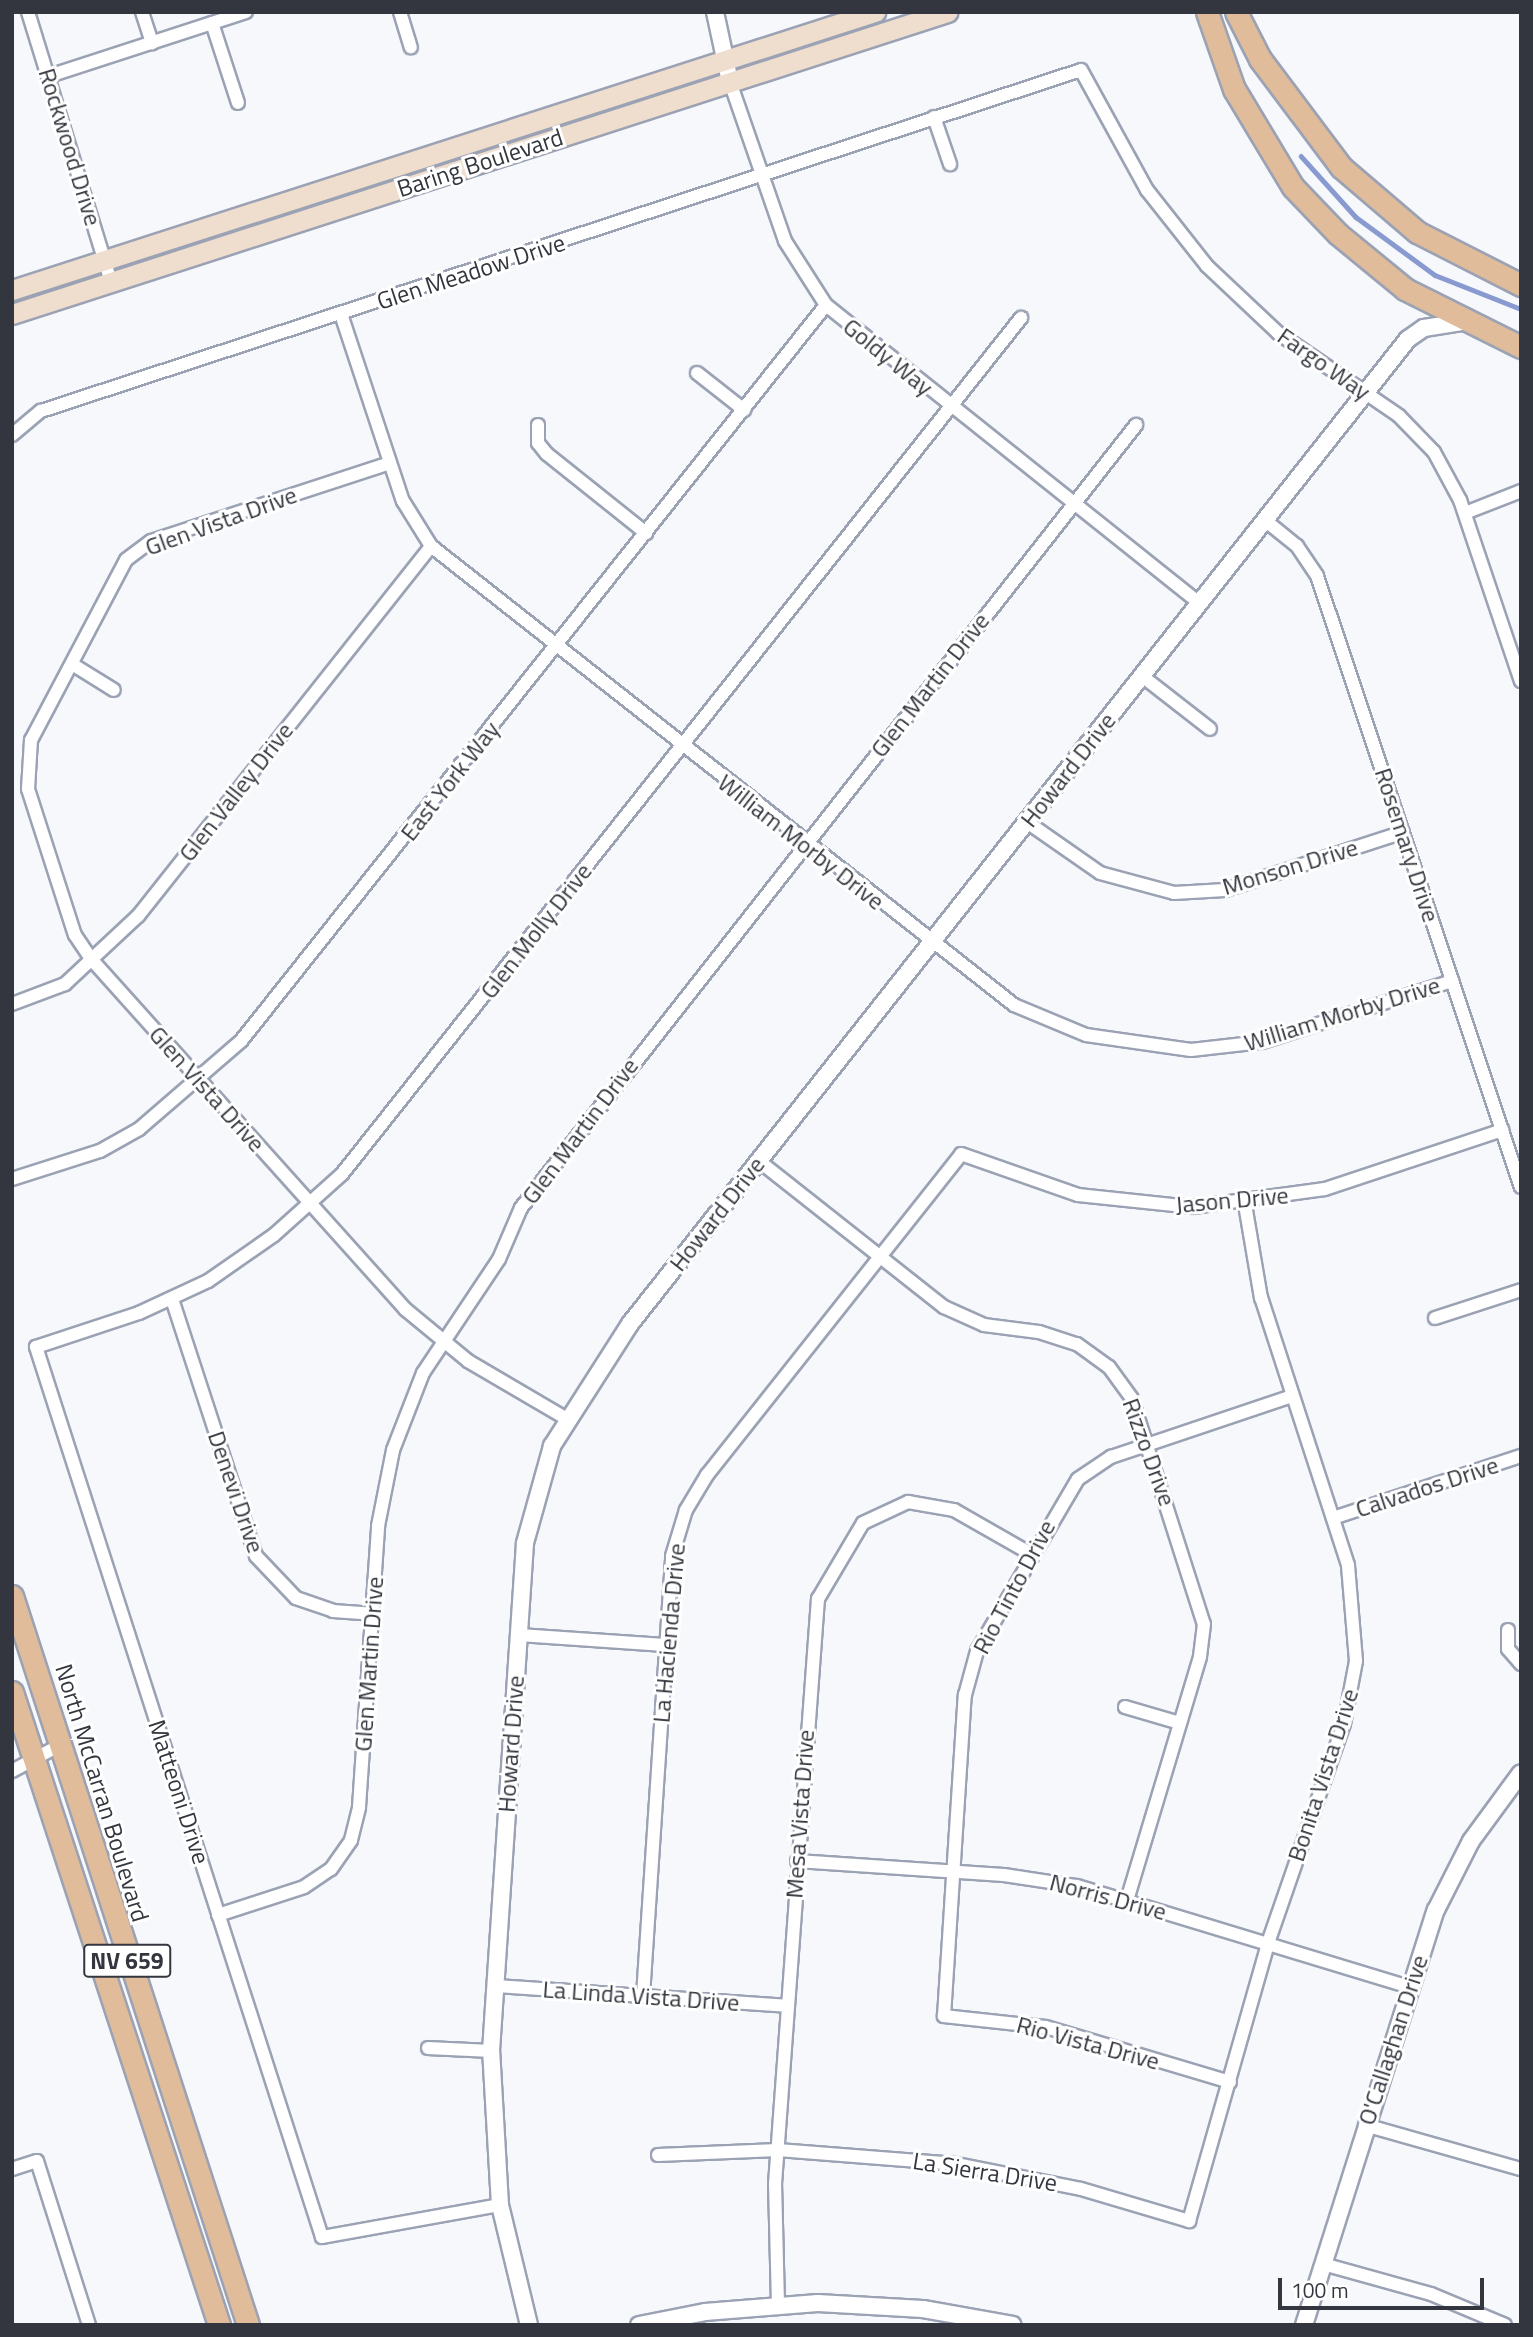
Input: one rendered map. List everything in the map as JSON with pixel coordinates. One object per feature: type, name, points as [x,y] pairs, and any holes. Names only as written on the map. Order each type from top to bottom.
[{"type":"main road","name":"Baring Boulevard","points":[[12,290],[875,12]]},
{"type":"main road","name":"Baring Boulevard","points":[[12,314],[947,12]]},
{"type":"main road","points":[[1206,18],[1250,120],[1293,187],[1372,264],[1462,322],[1521,346]]},
{"type":"main road","points":[[1241,18],[1294,108],[1341,167],[1418,232],[1521,285]]},
{"type":"main road","name":"North McCarran Boulevard","points":[[12,1596],[248,2325]]},
{"type":"main road","name":"NV 659","points":[[12,1692],[219,2325]]},
{"type":"street","name":"Rockwood Drive","points":[[28,12],[111,282]]},
{"type":"street","points":[[142,12],[152,43]]},
{"type":"street","points":[[49,76],[246,12]]},
{"type":"street","points":[[400,12],[411,47]]},
{"type":"street","name":"Goldy Way","points":[[715,12],[729,60],[730,82],[785,242],[826,305],[1200,604]]},
{"type":"street","points":[[212,23],[238,103]]},
{"type":"street","name":"Glen Meadow Drive","points":[[12,435],[41,411],[763,177],[934,117],[1081,70]]},
{"type":"street","name":"Fargo Way","points":[[1081,70],[1147,190],[1207,266],[1278,333],[1398,416],[1434,452],[1465,513],[1521,681]]},
{"type":"street","points":[[934,117],[950,164]]},
{"type":"street","name":"East York Way","points":[[12,1180],[100,1151],[139,1129],[199,1080],[265,1014],[826,305]]},
{"type":"street","name":"William Morby Drive","points":[[341,314],[403,501],[431,546],[555,648],[986,987],[1049,1022],[1158,1049],[1262,1042],[1452,981]]},
{"type":"street","name":"Glen Molly Drive","points":[[36,1347],[172,1300],[243,1259],[310,1204],[357,1157],[1021,318]]},
{"type":"street","name":"Howard Drive","points":[[529,2325],[500,2206],[491,2051],[530,1510],[566,1419],[630,1324],[1408,339],[1424,328],[1462,322]]},
{"type":"street","points":[[697,373],[744,410]]},
{"type":"street","points":[[538,425],[538,443],[547,454],[646,533]]},
{"type":"street","name":"Glen Martin Drive","points":[[218,1915],[304,1887],[331,1869],[351,1840],[359,1807],[378,1526],[393,1450],[441,1341],[499,1259],[535,1186],[1136,425]]},
{"type":"street","name":"Glen Vista Drive","points":[[390,463],[138,549],[126,560],[31,740],[26,773],[75,935],[92,960],[310,1204],[441,1341],[566,1419]]},
{"type":"street","points":[[1465,513],[1521,491]]},
{"type":"street","name":"Rosemary Drive","points":[[1266,521],[1297,546],[1317,576],[1521,1187]]},
{"type":"street","name":"Glen Valley Drive","points":[[12,1004],[65,984],[138,916],[431,546]]},
{"type":"street","points":[[72,664],[114,690]]},
{"type":"street","points":[[1142,676],[1210,729]]},
{"type":"street","name":"Monson Drive","points":[[1027,822],[1100,873],[1174,893],[1249,883],[1403,832]]},
{"type":"street","name":"Jason Drive","points":[[961,1154],[1037,1185],[1118,1202],[1245,1204],[1325,1189],[1502,1130]]},
{"type":"street","name":"La Hacienda Drive","points":[[643,1996],[672,1556],[697,1489],[961,1154]]},
{"type":"street","name":"Rizzo Drive","points":[[759,1161],[880,1257],[963,1318],[1058,1336],[1094,1354],[1132,1399],[1149,1443],[1204,1624],[1180,1723],[1127,1900]]},
{"type":"street","name":"Bonita Vista Drive","points":[[1189,2221],[1268,1943],[1352,1693],[1354,1596],[1333,1518],[1261,1298],[1245,1204]]},
{"type":"street","points":[[1435,1318],[1521,1290]]},
{"type":"street","name":"Denevi Drive","points":[[172,1300],[256,1556],[296,1598],[333,1611],[372,1614]]},
{"type":"street","name":"Matteoni Drive","points":[[36,1347],[322,2237],[500,2206]]},
{"type":"street","name":"Rio Tinto Drive","points":[[944,2016],[970,1672],[1031,1554],[1078,1479],[1111,1457],[1292,1396]]},
{"type":"street","name":"Calvados Drive","points":[[1333,1518],[1521,1456]]},
{"type":"street","name":"Mesa Vista Drive","points":[[778,2305],[778,2150],[813,1617],[853,1535],[892,1506],[924,1502],[954,1510],[1031,1554]]},
{"type":"street","points":[[1508,1630],[1508,1648],[1521,1664]]},
{"type":"street","points":[[519,1635],[666,1645]]},
{"type":"street","points":[[1125,1707],[1180,1723]]},
{"type":"street","points":[[12,1771],[60,1745]]},
{"type":"street","name":"O'Callaghan Drive","points":[[1304,2325],[1409,1987],[1452,1874],[1521,1773]]},
{"type":"street","name":"Norris Drive","points":[[797,1861],[1040,1879],[1127,1900],[1409,1987]]},
{"type":"street","name":"La Linda Vista Drive","points":[[495,1986],[787,2006]]},
{"type":"street","name":"Rio Vista Drive","points":[[944,2016],[1045,2027],[1230,2082]]},
{"type":"street","points":[[428,2048],[491,2051]]},
{"type":"street","points":[[1365,2125],[1521,2169]]},
{"type":"street","name":"La Sierra Drive","points":[[658,2155],[778,2150],[907,2159],[1020,2175],[1189,2221]]},
{"type":"street","points":[[12,2169],[37,2161],[86,2324]]},
{"type":"street","points":[[1323,2264],[1431,2294],[1505,2325]]},
{"type":"street","points":[[639,2325],[778,2305],[884,2305],[1013,2325]]},
{"type":"waterway","points":[[1301,156],[1356,217],[1435,275],[1521,309]]}]
